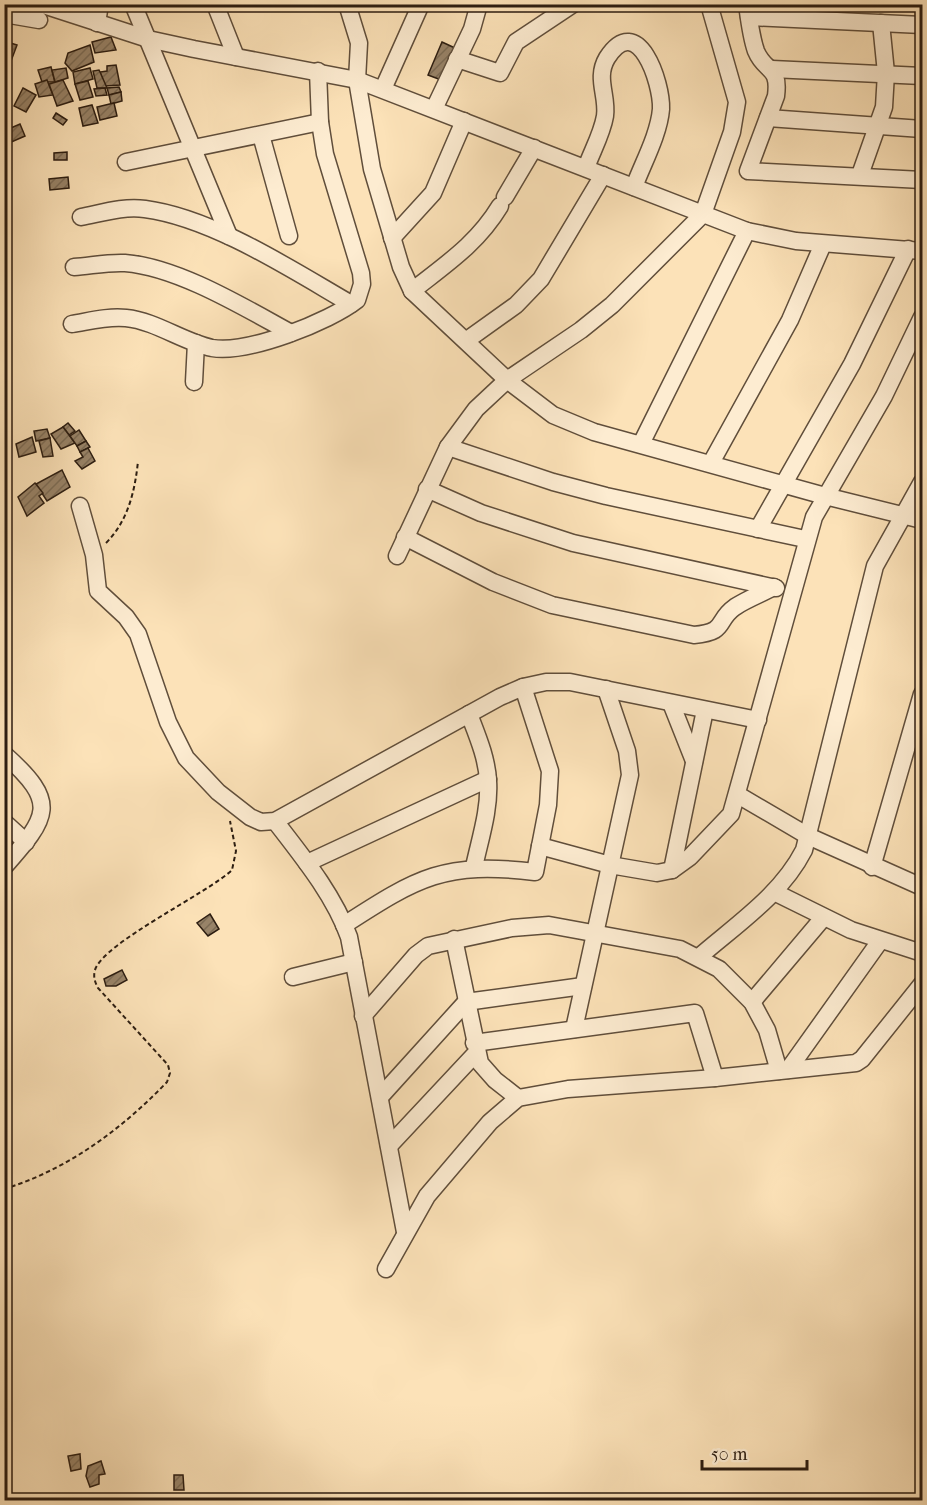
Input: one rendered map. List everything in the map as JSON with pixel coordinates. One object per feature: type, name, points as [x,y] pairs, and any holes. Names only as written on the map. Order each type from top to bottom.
[{"type":"street","points":[[97,23],[100,4]]},
{"type":"street","points":[[133,4],[229,236]]},
{"type":"street","points":[[215,4],[236,57]]},
{"type":"street","points":[[347,4],[359,44],[357,80],[372,169],[392,238],[412,291],[467,340],[507,380],[553,416],[569,423],[825,496],[922,520]]},
{"type":"street","points":[[383,89],[420,4]]},
{"type":"street","points":[[434,109],[472,29],[479,4]]},
{"type":"street","points":[[458,59],[501,73],[516,42],[573,4]]},
{"type":"street","points":[[397,556],[448,447],[476,409],[507,380],[581,330],[612,305],[672,248],[703,214],[732,132],[737,102],[709,4]]},
{"type":"street","points":[[922,26],[748,10],[756,50],[760,58],[772,69],[777,84],[768,118],[748,171],[922,180]]},
{"type":"street","points":[[4,14],[39,12],[97,23],[148,39],[357,80],[747,231],[769,237],[823,244],[915,250],[758,529]]},
{"type":"street","points":[[860,175],[884,107],[886,74],[881,23]]},
{"type":"street","points":[[586,168],[605,114],[601,76],[603,65],[616,49],[626,44],[636,44],[643,47],[648,57],[661,107],[657,125],[634,187]]},
{"type":"street","points":[[772,69],[922,76]]},
{"type":"street","points":[[72,324],[110,317],[126,318],[196,343],[231,350],[291,333],[351,304],[361,292],[361,273],[325,154],[320,122],[318,71]]},
{"type":"street","points":[[768,118],[922,129]]},
{"type":"street","points":[[392,238],[433,193],[464,121]]},
{"type":"street","points":[[126,162],[320,122]]},
{"type":"street","points":[[261,135],[289,236]]},
{"type":"street","points":[[412,291],[474,242],[483,232],[534,148]]},
{"type":"street","points":[[467,340],[516,306],[535,287],[552,263],[603,175]]},
{"type":"street","points":[[81,218],[127,209],[145,209],[229,236],[351,304]]},
{"type":"street","points":[[641,444],[747,231]]},
{"type":"street","points":[[711,463],[790,320],[823,244]]},
{"type":"street","points":[[74,267],[124,263],[143,266],[220,294],[291,333]]},
{"type":"street","points":[[540,846],[610,865],[657,873],[672,870],[690,857],[731,814],[806,539],[825,496],[884,396],[922,317]]},
{"type":"street","points":[[194,382],[196,343]]},
{"type":"street","points":[[448,447],[553,482],[806,539]]},
{"type":"street","points":[[699,957],[774,892],[797,864],[808,836],[875,566],[922,482]]},
{"type":"street","points":[[427,489],[482,513],[573,543],[792,592]]},
{"type":"street","points":[[80,506],[94,555],[98,591],[126,617],[138,634],[175,741],[201,775],[227,799],[261,822],[275,820],[522,687],[546,682],[570,682],[758,720]]},
{"type":"street","points":[[405,537],[493,582],[552,605],[694,635],[710,634],[718,629],[732,609],[774,587]]},
{"type":"street","points":[[344,925],[411,884],[430,876],[474,867],[535,872],[550,787],[550,771],[522,687]]},
{"type":"street","points":[[574,1029],[628,790],[630,764],[606,689]]},
{"type":"street","points":[[872,867],[922,694]]},
{"type":"street","points":[[671,703],[694,762]]},
{"type":"street","points":[[672,870],[705,710]]},
{"type":"street","points":[[469,714],[480,743],[488,779],[488,800],[474,867]]},
{"type":"street","points":[[4,754],[31,778],[43,802],[42,820],[4,867]]},
{"type":"street","points":[[307,863],[488,779]]},
{"type":"street","points":[[738,795],[808,836],[872,867],[922,887]]},
{"type":"street","points":[[275,820],[307,863],[344,925],[354,962],[405,1232]]},
{"type":"street","points":[[4,822],[26,842]]},
{"type":"street","points":[[774,892],[823,918],[880,941],[922,953]]},
{"type":"street","points":[[752,1002],[823,918]]},
{"type":"street","points":[[363,1016],[416,955],[428,946],[531,925],[595,932],[680,948],[699,957],[734,981],[752,1002],[767,1030],[783,1070]]},
{"type":"street","points":[[454,939],[475,1047],[486,1072],[518,1098]]},
{"type":"street","points":[[783,1070],[880,941]]},
{"type":"street","points":[[292,977],[354,962]]},
{"type":"street","points":[[386,1269],[426,1196],[490,1122],[518,1098],[568,1089],[715,1078],[856,1063],[862,1059],[922,984]]},
{"type":"street","points":[[380,1097],[466,1002],[582,986]]},
{"type":"street","points":[[389,1146],[475,1047],[574,1029],[695,1013],[715,1078]]},
{"type":"path","points":[[94,555],[120,525],[135,484],[138,461]]},
{"type":"path","points":[[4,1189],[58,1169],[91,1147],[167,1082],[170,1073],[168,1065],[98,988],[93,978],[100,961],[179,903],[224,878],[231,870],[236,851],[233,828],[224,808],[227,799]]},
{"type":"building","points":[[111,37],[116,50],[95,53],[92,42]]},
{"type":"building","points":[[4,41],[17,45],[11,61],[4,58]]},
{"type":"building","points":[[442,42],[457,49],[444,81],[428,75]]},
{"type":"building","points":[[90,45],[94,62],[72,71],[65,63],[68,53]]},
{"type":"building","points":[[116,65],[120,85],[105,86],[100,72],[107,71],[107,66]]},
{"type":"building","points":[[51,67],[55,82],[42,82],[38,70]]},
{"type":"building","points":[[66,68],[68,78],[55,82],[52,70]]},
{"type":"building","points":[[90,68],[93,79],[75,84],[73,72]]},
{"type":"building","points":[[99,70],[107,88],[97,88],[93,71]]},
{"type":"building","points":[[47,80],[53,95],[39,97],[35,84]]},
{"type":"building","points":[[63,80],[73,101],[57,106],[49,84]]},
{"type":"building","points":[[88,81],[93,97],[80,100],[75,84]]},
{"type":"building","points":[[119,87],[121,92],[109,95],[107,88]]},
{"type":"building","points":[[23,88],[36,95],[26,112],[14,106]]},
{"type":"building","points":[[105,88],[107,95],[96,96],[94,89]]},
{"type":"building","points":[[121,92],[122,101],[111,104],[109,95]]},
{"type":"building","points":[[114,103],[117,116],[100,120],[97,107]]},
{"type":"building","points":[[92,105],[98,123],[83,126],[79,108]]},
{"type":"building","points":[[56,113],[67,120],[63,125],[53,118]]},
{"type":"building","points":[[20,124],[25,136],[9,143],[4,131]]},
{"type":"building","points":[[918,134],[922,135],[922,154],[916,154]]},
{"type":"building","points":[[67,152],[67,160],[54,160],[54,153]]},
{"type":"building","points":[[68,177],[69,188],[50,190],[49,179]]},
{"type":"building","points":[[68,423],[75,431],[69,435],[63,427]]},
{"type":"building","points":[[63,427],[75,443],[61,449],[51,434]]},
{"type":"building","points":[[47,429],[50,438],[36,441],[34,431]]},
{"type":"building","points":[[79,430],[86,441],[77,446],[70,436]]},
{"type":"building","points":[[32,437],[36,452],[19,457],[16,444]]},
{"type":"building","points":[[50,438],[53,456],[43,457],[39,441]]},
{"type":"building","points":[[86,441],[90,447],[80,452],[77,446]]},
{"type":"building","points":[[88,448],[95,461],[82,469],[75,461],[83,457],[80,452]]},
{"type":"building","points":[[62,470],[70,487],[47,501],[36,484]]},
{"type":"building","points":[[35,483],[43,493],[39,496],[44,503],[27,516],[18,497]]},
{"type":"building","points":[[210,914],[219,929],[208,936],[197,923]]},
{"type":"building","points":[[122,970],[127,980],[116,986],[106,986],[104,979]]},
{"type":"building","points":[[80,1454],[81,1469],[71,1471],[68,1456]]},
{"type":"building","points":[[101,1461],[105,1474],[99,1475],[99,1484],[90,1487],[86,1476],[88,1466]]},
{"type":"building","points":[[174,1475],[183,1475],[184,1490],[174,1490]]}]
